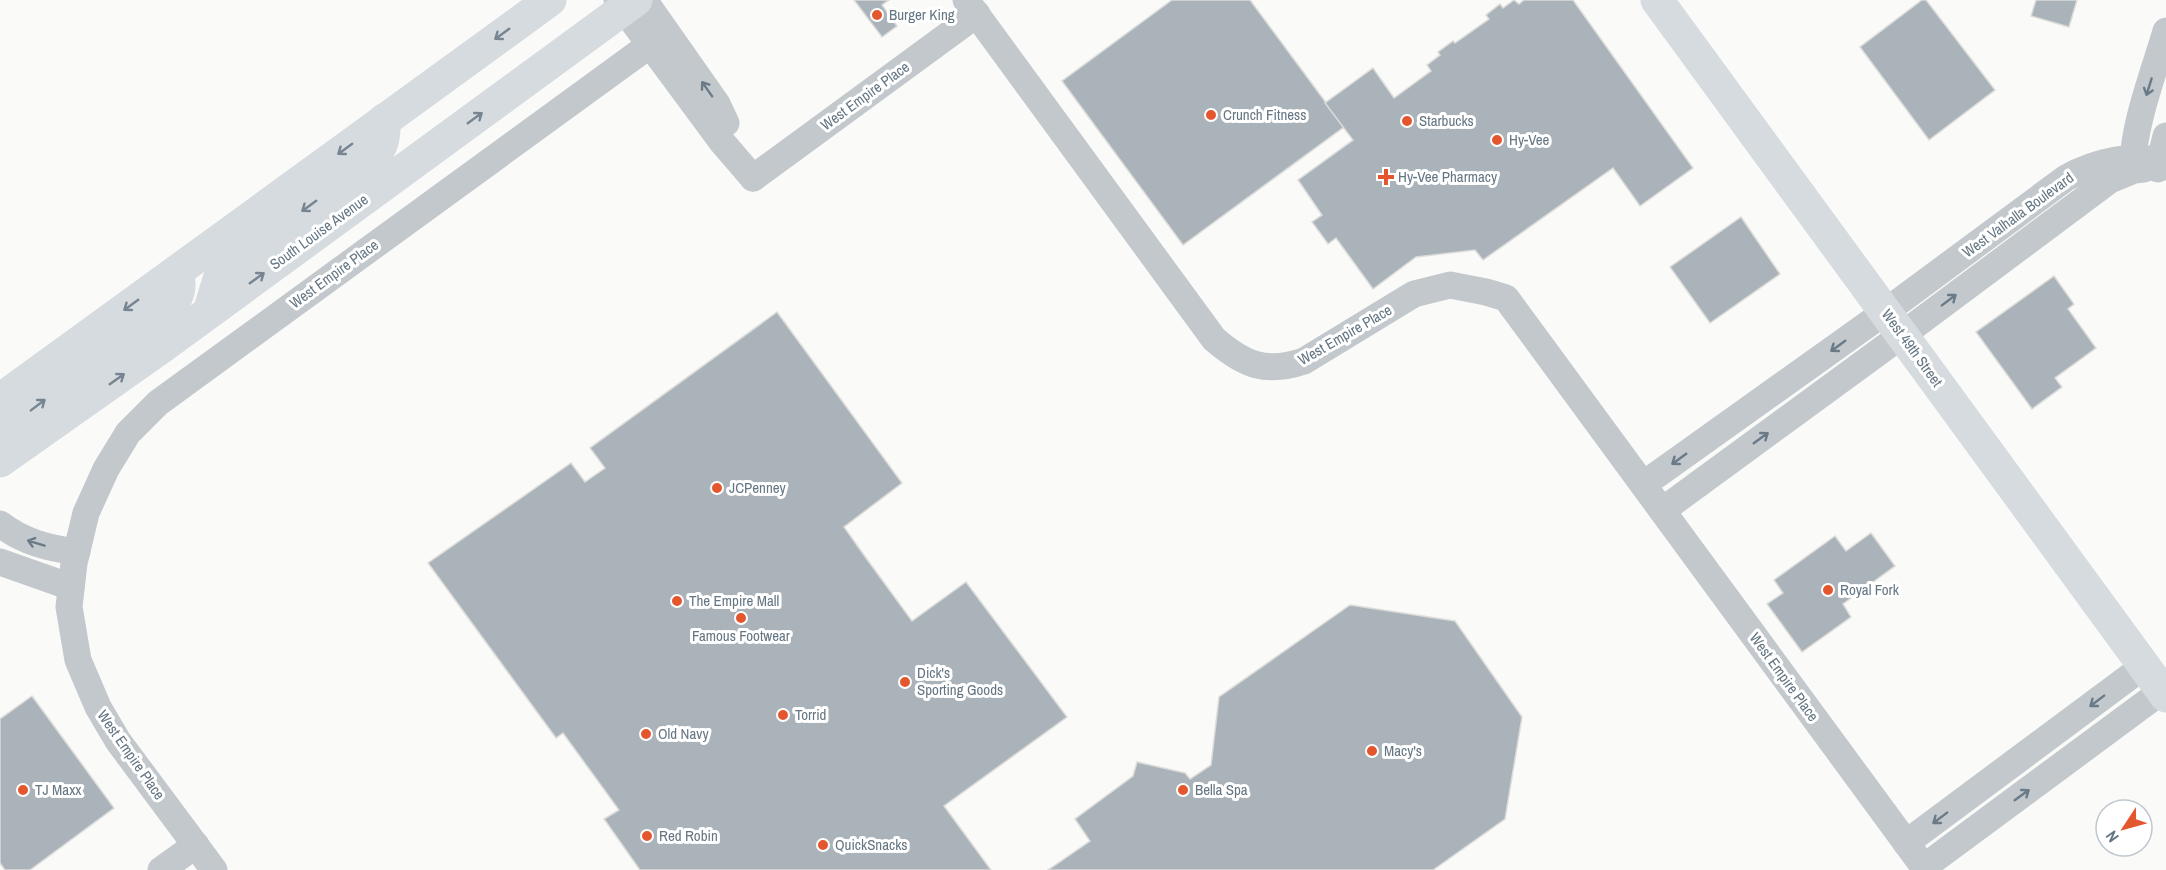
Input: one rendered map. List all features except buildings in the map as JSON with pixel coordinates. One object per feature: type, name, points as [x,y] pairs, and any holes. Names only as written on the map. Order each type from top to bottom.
[{"type":"main road","points":[[0,400],[550,0]]},
{"type":"main road","name":"West 49th Street","points":[[1657,0],[2157,685]]},
{"type":"main road","name":"South Louise Avenue","points":[[0,461],[209,312],[630,2]]},
{"type":"main road","points":[[209,312],[222,270],[367,164],[381,147],[384,137],[384,120]]},
{"type":"main road","points":[[0,447],[8,427],[170,307],[177,299],[180,286],[178,271]]},
{"type":"street","points":[[630,2],[651,44],[722,142],[753,178]]},
{"type":"street","points":[[630,2],[717,104],[753,178]]},
{"type":"street","name":"West Empire Place","points":[[753,178],[972,7],[1214,339],[1240,359],[1273,369],[1289,367],[1304,361],[1414,294],[1450,285],[1506,298],[1925,869],[2157,685]]},
{"type":"street","points":[[2154,161],[2142,112],[2166,31]]},
{"type":"street","name":"West Empire Place","points":[[211,869],[196,845],[118,741],[98,707],[78,660],[69,607],[77,552],[86,513],[106,468],[128,433],[158,403],[651,44]]},
{"type":"street","name":"West Valhalla Boulevard","points":[[1894,324],[2066,178],[2099,163],[2154,161]]},
{"type":"street","points":[[1644,484],[1894,324]]},
{"type":"street","points":[[1663,510],[1894,324]]},
{"type":"street","points":[[0,524],[22,539],[52,548],[77,552]]},
{"type":"street","points":[[0,562],[72,587]]},
{"type":"street","points":[[1906,843],[2157,685]]},
{"type":"street","points":[[161,870],[196,845]]},
{"type":"place","name":"Burger King","points":[[877,15]]},
{"type":"place","name":"Crunch Fitness","points":[[1211,115]]},
{"type":"place","name":"Starbucks","points":[[1407,121]]},
{"type":"place","name":"Hy-Vee","points":[[1497,140]]},
{"type":"place","name":"Hy-Vee Pharmacy","points":[[1386,177]]},
{"type":"place","name":"JCPenney","points":[[717,488]]},
{"type":"place","name":"Royal Fork","points":[[1828,590]]},
{"type":"place","name":"The Empire Mall","points":[[677,601]]},
{"type":"place","name":"Famous Footwear","points":[[741,618]]},
{"type":"place","name":"Dick's Sporting Goods","points":[[905,682]]},
{"type":"place","name":"Torrid","points":[[783,715]]},
{"type":"place","name":"Old Navy","points":[[646,734]]},
{"type":"place","name":"Macy's","points":[[1372,751]]},
{"type":"place","name":"TJ Maxx","points":[[23,790]]},
{"type":"place","name":"Bella Spa","points":[[1183,790]]},
{"type":"place","name":"Red Robin","points":[[647,836]]},
{"type":"place","name":"QuickSnacks","points":[[823,845]]}]
